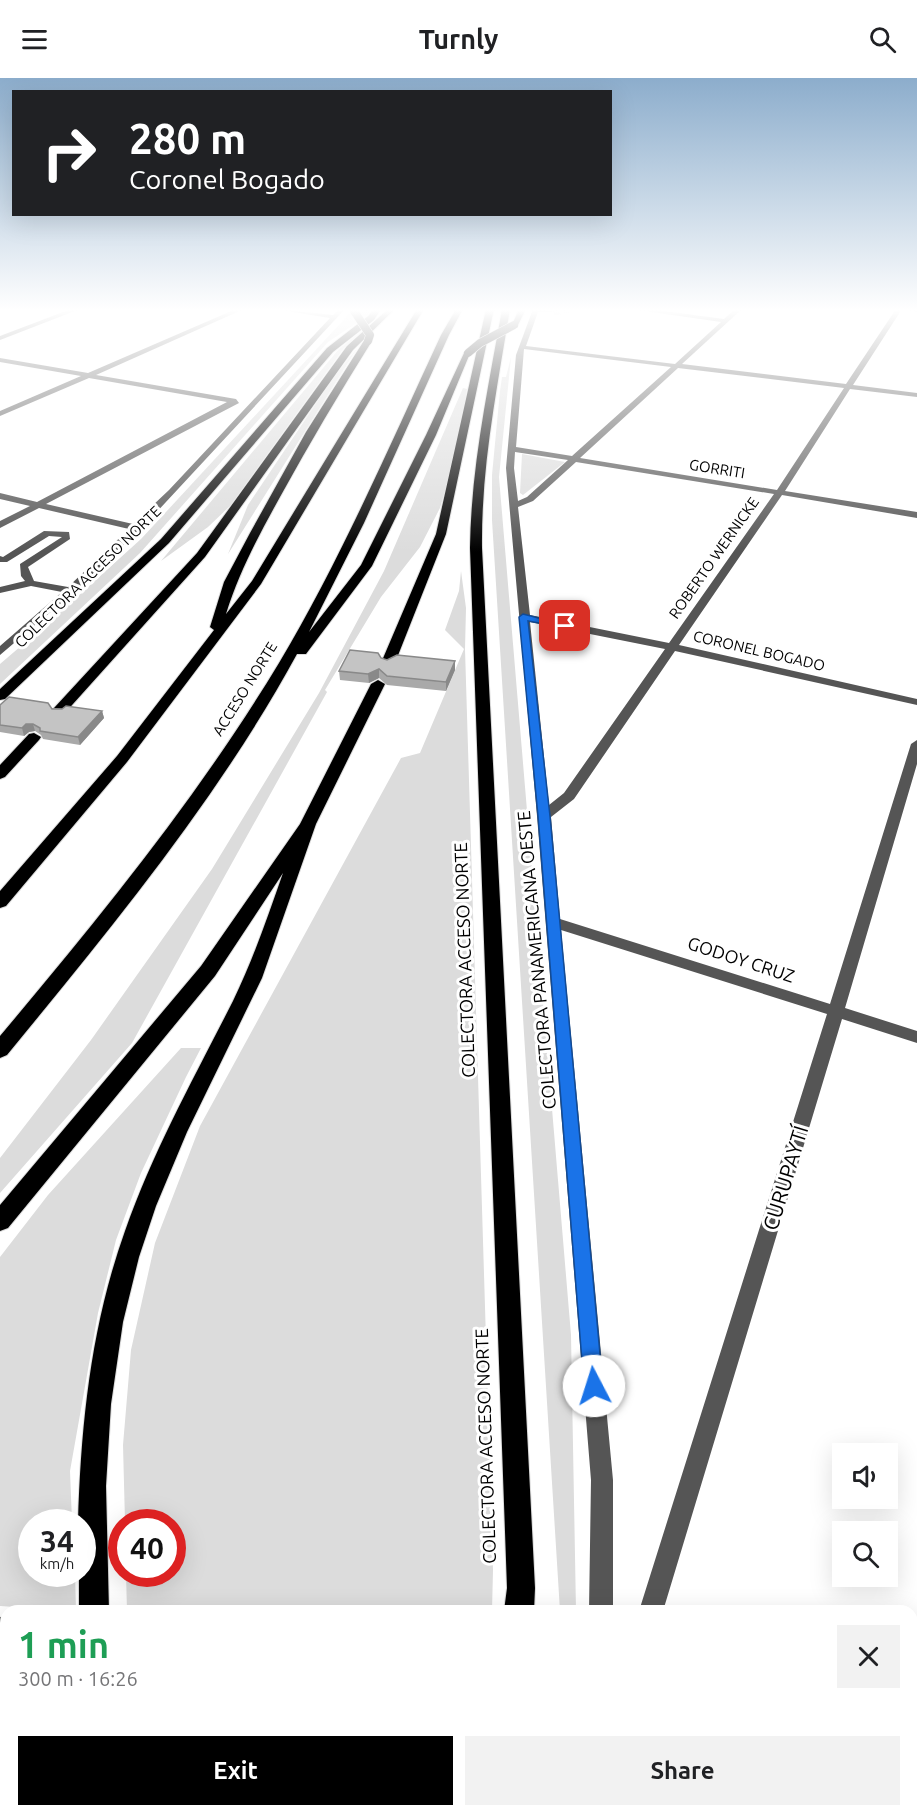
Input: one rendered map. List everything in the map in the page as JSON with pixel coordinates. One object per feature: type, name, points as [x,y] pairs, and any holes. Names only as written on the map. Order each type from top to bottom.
[{"type":"highway","name":"COLECTORA ACCESO NORTE","points":[[0,696],[158,548],[295,390]]},
{"type":"highway","points":[[59,711],[201,555],[318,390]]},
{"type":"highway","points":[[213,639],[230,582],[255,532],[337,390]]},
{"type":"highway","points":[[0,902],[122,759],[257,582],[372,390]]},
{"type":"highway","name":"ACCESO NORTE","points":[[0,1050],[182,819],[260,705],[335,570],[419,390]]},
{"type":"highway","points":[[260,705],[366,566],[451,390]]},
{"type":"highway","points":[[388,663],[441,534],[472,390]]},
{"type":"highway","name":"COLECTORA ACCESO NORTE","points":[[495,390],[481,455],[476,505],[476,548],[520,1576],[519,1605]]},
{"type":"highway","points":[[94,1605],[93,1455],[105,1348],[121,1281],[146,1204],[164,1161],[265,948],[308,824],[378,684]]},
{"type":"highway","points":[[0,774],[34,737]]},
{"type":"highway","points":[[0,1221],[208,971],[308,824]]},
{"type":"street","points":[[0,414],[57,390]]},
{"type":"street","points":[[172,390],[234,401],[258,401]]},
{"type":"street","points":[[0,652],[137,528],[268,390]]},
{"type":"street","name":"COLECTORA PANAMERICANA OESTE","points":[[515,390],[510,468],[512,506],[544,816],[602,1480],[601,1605]]},
{"type":"street","points":[[512,506],[530,499],[650,390]]},
{"type":"street","name":"ROBERTO WERNICKE","points":[[544,816],[569,796],[779,493],[847,390]]},
{"type":"street","points":[[875,390],[917,395]]},
{"type":"street","points":[[0,525],[234,401]]},
{"type":"street","name":"GORRITI","points":[[512,449],[917,515]]},
{"type":"street","points":[[0,496],[137,528]]},
{"type":"street","points":[[2,561],[47,533],[60,532],[67,535],[23,566]]},
{"type":"street","points":[[2,561],[21,564],[31,583]]},
{"type":"street","points":[[0,590],[31,583],[69,590]]},
{"type":"street","name":"CORONEL BOGADO","points":[[523,617],[671,647],[917,702]]},
{"type":"street","name":"CURUPAYTÍ","points":[[653,1605],[917,744]]},
{"type":"street","name":"GODOY CRUZ","points":[[553,922],[917,1037]]},
{"type":"shaded area","points":[[279,390],[285,390],[140,553],[0,684],[0,664],[141,539]]},
{"type":"shaded area","points":[[304,390],[314,390],[230,506],[208,527],[161,561]]},
{"type":"shaded area","points":[[325,390],[331,390],[228,554],[248,505]]},
{"type":"shaded area","points":[[462,390],[467,390],[461,436],[440,508],[420,547],[381,597],[325,690],[327,692],[132,1043],[0,1193],[0,1158],[91,1040],[212,869],[319,693],[384,571]]},
{"type":"shaded area","points":[[508,390],[499,477],[571,1335],[576,1605],[560,1605],[492,520],[492,475],[500,391]]},
{"type":"shaded area","points":[[522,454],[565,462],[523,495],[520,493]]},
{"type":"shaded area","points":[[461,571],[466,608],[465,649],[493,1570],[492,1605],[127,1605],[126,1587],[186,1587],[186,1509],[125,1509],[123,1445],[131,1350],[155,1243],[200,1126],[401,758],[420,753],[464,649],[445,630],[459,591]]},
{"type":"shaded area","points":[[181,1048],[201,1048],[141,1173],[116,1240],[98,1313],[70,1471],[71,1509],[18,1509],[18,1587],[75,1587],[76,1605],[0,1605],[0,1257],[48,1195]]},
{"type":"building","points":[[350,650],[378,653],[381,658],[387,660],[397,655],[455,661],[446,682],[387,676],[379,669],[368,674],[339,671]]},
{"type":"building","points":[[9,697],[48,703],[52,709],[62,709],[66,706],[102,711],[78,737],[40,731],[40,728],[33,724],[26,724],[22,728],[0,725],[0,705]]},
{"type":"route","points":[[565,626],[523,617],[544,816],[594,1386]]}]
